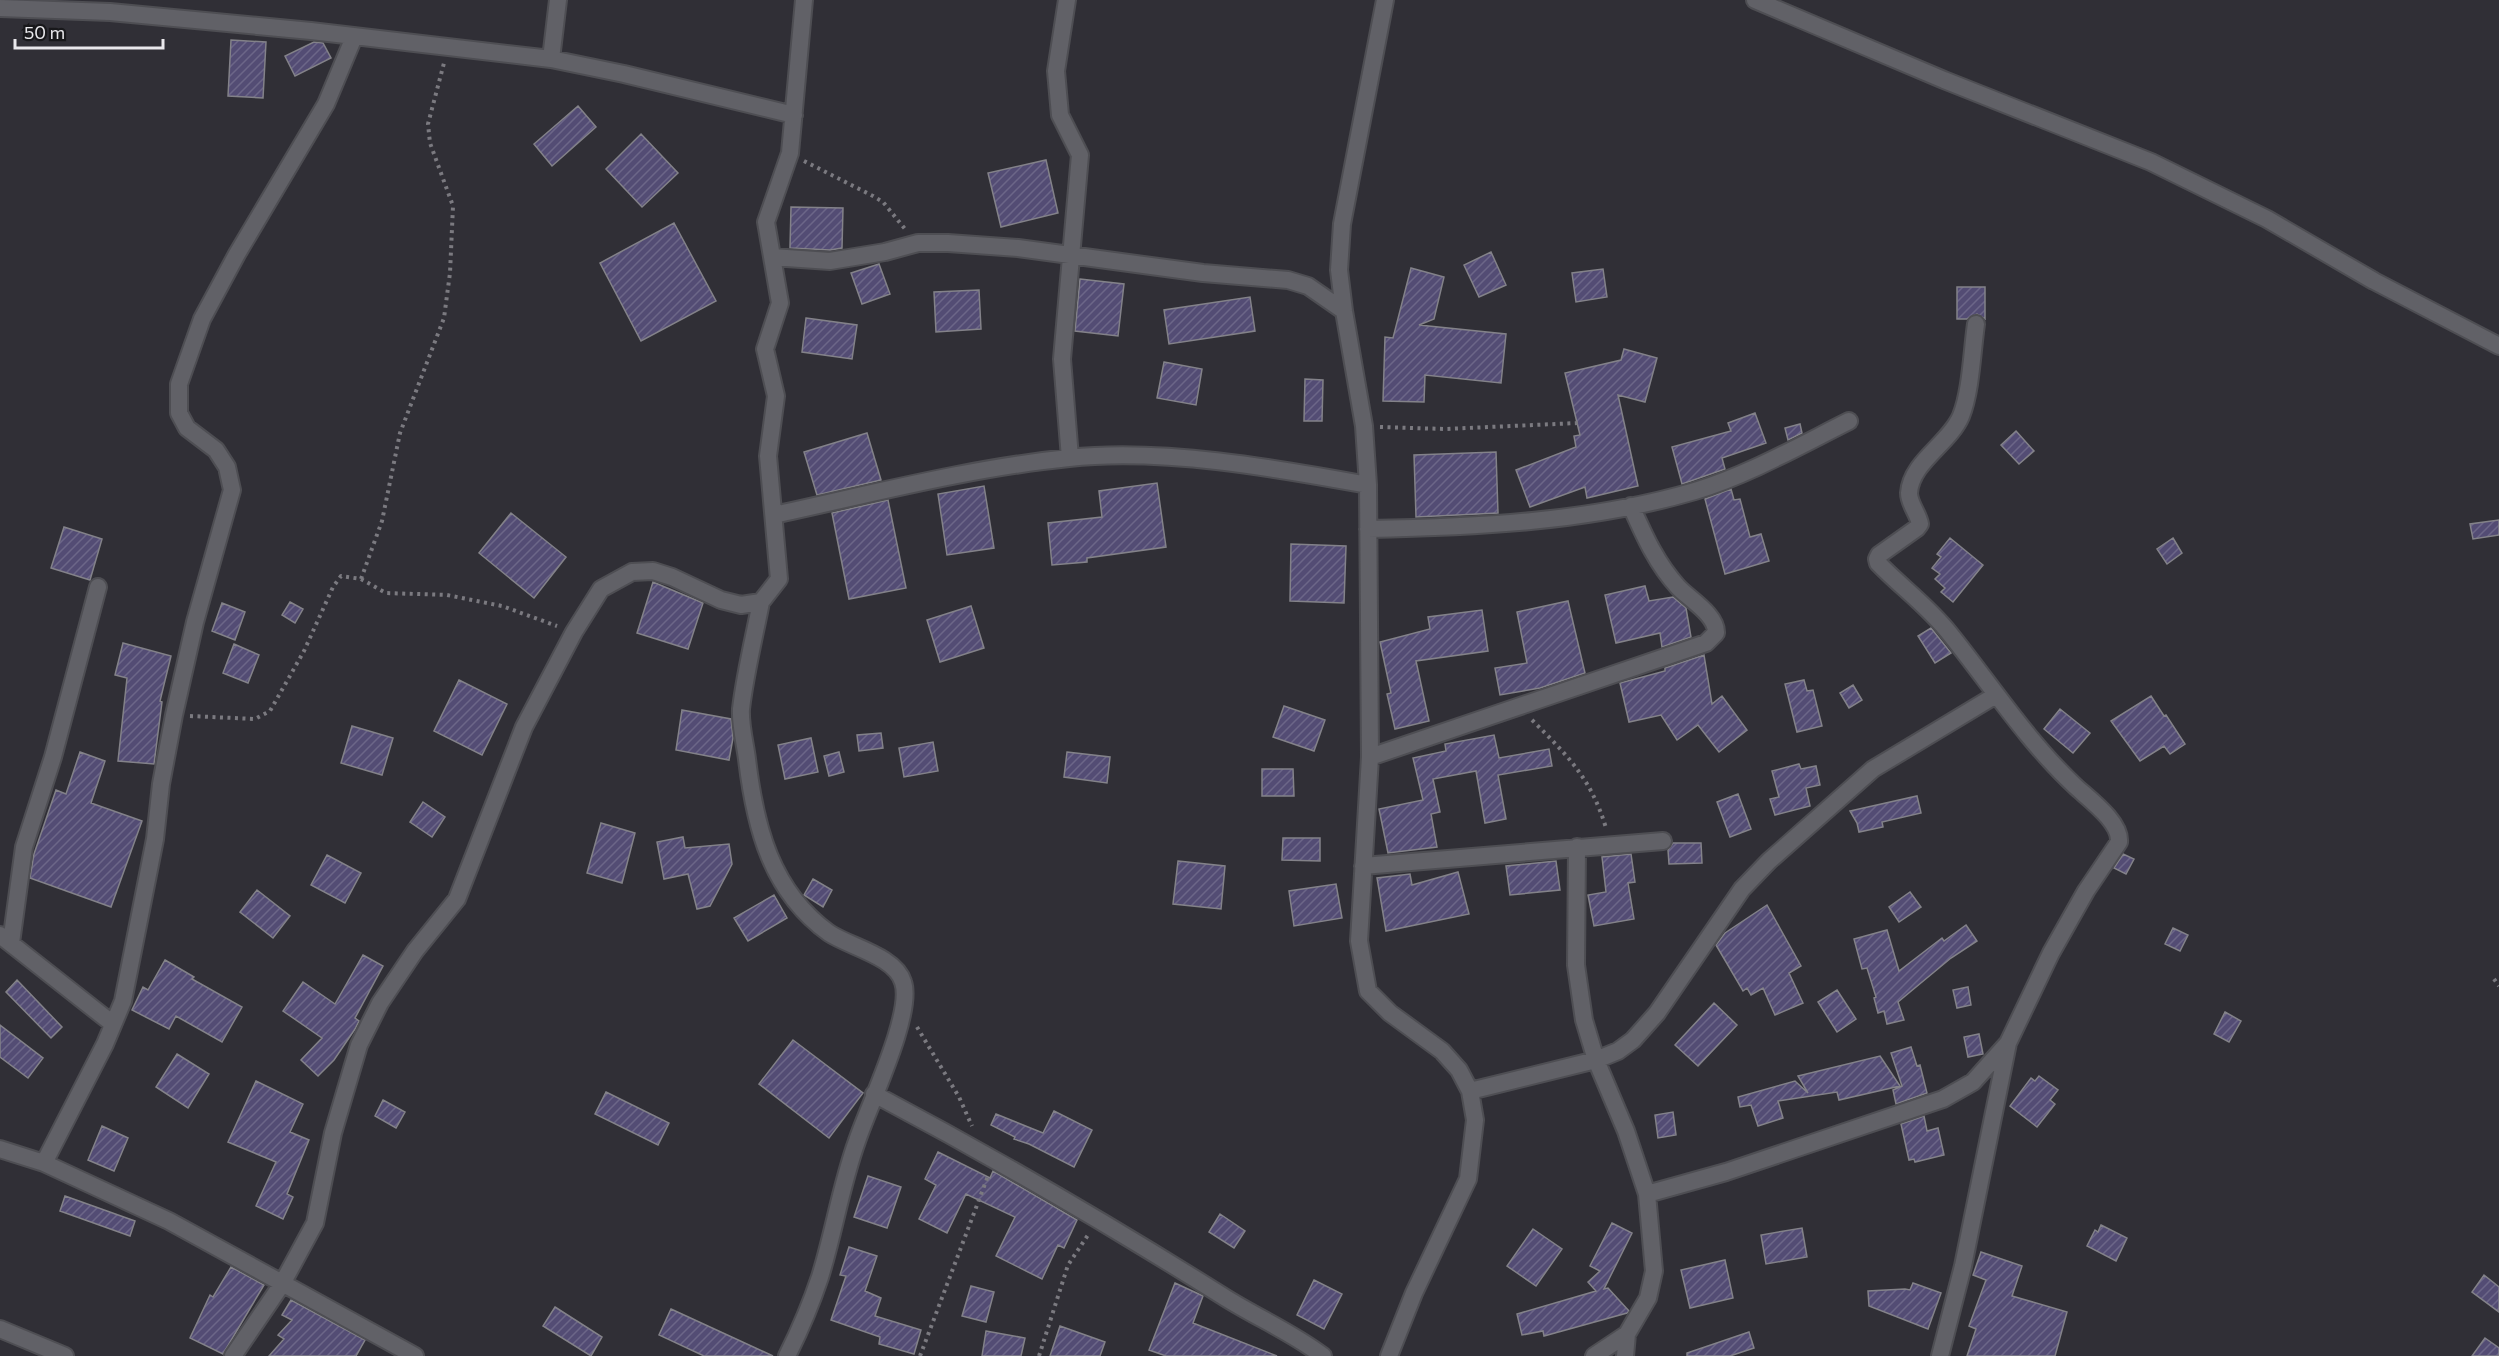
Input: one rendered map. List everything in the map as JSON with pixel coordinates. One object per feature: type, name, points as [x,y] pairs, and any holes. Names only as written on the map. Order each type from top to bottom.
[{"type":"street","points":[[551,59],[558,0]]},
{"type":"street","points":[[787,1356],[808,1310],[820,1275],[856,1142],[906,1002],[906,992],[898,972],[872,954],[832,935],[805,914],[787,891],[767,852],[752,804],[741,712],[761,602],[779,579],[768,456],[776,396],[765,349],[780,303],[766,222],[790,153],[804,0]]},
{"type":"street","points":[[1067,0],[1056,71],[1060,115],[1080,155],[1062,359],[1070,458]]},
{"type":"street","points":[[1385,0],[1342,224],[1339,270],[1364,426],[1368,485],[1370,757],[1359,941],[1368,991],[1390,1013],[1442,1051],[1459,1070],[1470,1091],[1475,1120],[1468,1179],[1414,1293],[1389,1356]]},
{"type":"street","points":[[1755,0],[1944,80],[2151,162],[2266,219],[2374,281],[2499,346]]},
{"type":"street","points":[[0,8],[110,6],[551,59],[794,115]]},
{"type":"street","points":[[44,1163],[105,1044],[123,1001],[154,839],[161,784],[174,716],[195,622],[232,490],[227,467],[216,450],[187,428],[179,413],[179,384],[202,319],[243,244],[326,104],[354,37]]},
{"type":"street","points":[[772,257],[830,261],[918,243],[1018,248],[1203,273],[1288,280],[1308,286],[1344,311]]},
{"type":"street","points":[[1940,1356],[1963,1266],[2008,1043],[2051,952],[2086,891],[2119,842],[2120,835],[2111,822],[2061,772],[1996,695],[1949,632],[1887,573],[1876,559],[1920,524],[1909,494],[1913,480],[1945,441],[1962,414],[1977,324]]},
{"type":"street","points":[[1368,529],[1465,527],[1523,522],[1631,506],[1696,491],[1767,462],[1849,421]]},
{"type":"street","points":[[774,515],[980,472],[1070,458],[1129,455],[1284,470],[1368,485]]},
{"type":"street","points":[[1370,757],[1706,643],[1716,633],[1716,628],[1710,618],[1677,586],[1650,549],[1631,506]]},
{"type":"street","points":[[233,1356],[282,1284],[315,1223],[333,1133],[359,1045],[380,1003],[415,951],[457,899],[525,727],[574,632],[601,590],[632,572],[653,571],[721,600],[741,605],[761,602]]},
{"type":"street","points":[[98,587],[53,757],[24,847],[6,939],[113,1024]]},
{"type":"street","points":[[1470,1091],[1596,1060],[1618,1051],[1633,1040],[1657,1013],[1742,889],[1784,847],[1873,769],[1996,695]]},
{"type":"street","points":[[1363,866],[1663,841]]},
{"type":"street","points":[[1577,847],[1576,965],[1584,1020],[1596,1060],[1626,1131],[1647,1194],[1654,1272],[1648,1298],[1627,1334],[1625,1356]]},
{"type":"street","points":[[1647,1194],[1726,1172],[1943,1099],[1973,1082],[2008,1043]]},
{"type":"street","points":[[874,1094],[989,1155],[1225,1298],[1297,1336],[1323,1356]]},
{"type":"street","points":[[0,1149],[44,1163],[169,1221],[415,1356]]},
{"type":"street","points":[[0,1329],[65,1356]]},
{"type":"street","points":[[1594,1356],[1627,1334]]},
{"type":"path","points":[[361,579],[382,521],[400,433],[444,318],[450,273],[453,206],[430,143],[428,124],[448,46]]},
{"type":"path","points":[[790,153],[883,202],[918,243]]},
{"type":"path","points":[[1364,426],[1445,429],[1578,423]]},
{"type":"path","points":[[174,716],[255,719],[270,711],[304,651],[333,588],[341,576],[361,579],[386,593],[447,595],[502,606],[574,632]]},
{"type":"path","points":[[1518,707],[1581,771],[1593,791],[1612,845]]},
{"type":"path","points":[[2494,979],[2499,986]]},
{"type":"path","points":[[906,1002],[918,1029],[959,1097],[989,1155],[920,1356]]},
{"type":"path","points":[[1039,1356],[1068,1265],[1098,1219]]},
{"type":"building","points":[[231,40],[266,42],[263,98],[228,96]]},
{"type":"building","points":[[314,42],[323,43],[331,58],[295,76],[285,56]]},
{"type":"building","points":[[578,106],[596,127],[552,166],[534,144]]},
{"type":"building","points":[[641,134],[678,173],[642,207],[606,169]]},
{"type":"building","points":[[1046,160],[1058,213],[1001,227],[988,173]]},
{"type":"building","points":[[791,207],[843,208],[842,248],[830,250],[790,248]]},
{"type":"building","points":[[674,223],[716,301],[641,341],[600,263]]},
{"type":"building","points":[[1491,252],[1506,285],[1479,297],[1464,265]]},
{"type":"building","points":[[879,264],[890,294],[862,304],[851,273]]},
{"type":"building","points":[[1411,268],[1444,277],[1434,319],[1419,325],[1506,334],[1501,383],[1425,375],[1424,402],[1383,401],[1385,337],[1393,338]]},
{"type":"building","points":[[1603,269],[1607,297],[1576,302],[1572,273]]},
{"type":"building","points":[[1080,279],[1124,284],[1118,336],[1075,331]]},
{"type":"building","points":[[1957,287],[1985,287],[1985,319],[1977,314],[1967,319],[1957,319]]},
{"type":"building","points":[[979,290],[981,329],[936,332],[934,292]]},
{"type":"building","points":[[1250,297],[1255,331],[1169,344],[1164,310]]},
{"type":"building","points":[[806,318],[857,325],[852,359],[802,352]]},
{"type":"building","points":[[1624,349],[1657,358],[1645,402],[1618,395],[1638,486],[1587,498],[1585,487],[1530,507],[1516,470],[1576,447],[1574,436],[1580,435],[1565,373],[1621,360]]},
{"type":"building","points":[[1164,362],[1202,369],[1196,405],[1157,398]]},
{"type":"building","points":[[1305,379],[1323,380],[1322,421],[1304,421]]},
{"type":"building","points":[[1755,413],[1766,443],[1722,458],[1725,469],[1682,484],[1672,447],[1731,431],[1728,423]]},
{"type":"building","points":[[1800,424],[1802,433],[1788,440],[1785,428]]},
{"type":"building","points":[[2016,431],[2034,451],[2019,464],[2001,445]]},
{"type":"building","points":[[867,433],[881,480],[817,495],[804,452]]},
{"type":"building","points":[[1496,452],[1498,513],[1416,517],[1414,455]]},
{"type":"building","points":[[1157,483],[1166,547],[1087,558],[1087,562],[1052,565],[1048,523],[1102,517],[1099,491]]},
{"type":"building","points":[[984,486],[994,548],[947,555],[938,494]]},
{"type":"building","points":[[1731,489],[1734,500],[1740,499],[1750,537],[1761,534],[1769,561],[1725,574],[1705,499]]},
{"type":"building","points":[[888,500],[906,588],[849,599],[832,513]]},
{"type":"building","points":[[511,513],[566,557],[534,598],[479,553]]},
{"type":"building","points":[[2499,520],[2499,535],[2473,539],[2470,524]]},
{"type":"building","points":[[64,527],[102,539],[90,580],[51,568]]},
{"type":"building","points":[[1950,538],[1983,565],[1953,602],[1941,592],[1945,588],[1935,579],[1940,574],[1932,568],[1941,557],[1937,554]]},
{"type":"building","points":[[2173,538],[2182,553],[2167,564],[2157,549]]},
{"type":"building","points":[[1291,544],[1346,546],[1344,603],[1290,601]]},
{"type":"building","points":[[653,582],[703,603],[688,649],[637,633]]},
{"type":"building","points":[[1645,586],[1649,601],[1673,597],[1686,608],[1691,637],[1662,647],[1660,633],[1616,643],[1605,595]]},
{"type":"building","points":[[1568,601],[1585,673],[1540,688],[1500,695],[1495,668],[1527,663],[1517,612]]},
{"type":"building","points":[[290,602],[303,609],[295,623],[282,615]]},
{"type":"building","points":[[222,603],[245,612],[235,640],[212,631]]},
{"type":"building","points":[[971,606],[984,648],[940,662],[927,620]]},
{"type":"building","points":[[1482,610],[1488,651],[1416,661],[1429,721],[1395,729],[1387,694],[1391,693],[1380,642],[1430,629],[1428,617]]},
{"type":"building","points":[[1931,628],[1951,653],[1935,663],[1918,636]]},
{"type":"building","points":[[123,643],[171,656],[160,701],[162,702],[154,764],[118,761],[127,678],[115,675]]},
{"type":"building","points":[[234,644],[259,655],[248,683],[223,673]]},
{"type":"building","points":[[1704,655],[1712,704],[1722,696],[1747,730],[1719,752],[1698,725],[1677,740],[1661,715],[1629,722],[1620,683],[1665,671],[1665,668]]},
{"type":"building","points":[[459,680],[507,704],[482,755],[434,731]]},
{"type":"building","points":[[1804,680],[1807,691],[1813,690],[1822,726],[1797,732],[1785,684]]},
{"type":"building","points":[[1853,685],[1862,700],[1849,708],[1840,693]]},
{"type":"building","points":[[2151,696],[2185,744],[2170,754],[2164,746],[2140,761],[2111,721]]},
{"type":"building","points":[[1284,706],[1325,720],[1314,751],[1273,737]]},
{"type":"building","points":[[2060,709],[2090,733],[2073,753],[2044,729]]},
{"type":"building","points":[[682,710],[731,719],[733,738],[729,760],[676,750]]},
{"type":"building","points":[[352,726],[393,738],[382,775],[341,763]]},
{"type":"building","points":[[881,733],[883,748],[859,751],[857,735]]},
{"type":"building","points":[[1494,735],[1499,758],[1549,749],[1552,766],[1498,775],[1506,819],[1485,823],[1476,771],[1433,779],[1440,812],[1431,814],[1437,847],[1388,853],[1379,809],[1423,800],[1413,758],[1446,751],[1445,744]]},
{"type":"building","points":[[811,738],[818,772],[785,779],[778,745]]},
{"type":"building","points":[[933,742],[938,771],[904,777],[899,748]]},
{"type":"building","points":[[80,752],[105,761],[91,803],[142,821],[111,907],[30,878],[34,854],[56,790],[66,794]]},
{"type":"building","points":[[839,752],[844,772],[829,776],[824,756]]},
{"type":"building","points":[[1067,752],[1110,757],[1107,783],[1064,777]]},
{"type":"building","points":[[1799,764],[1801,769],[1816,766],[1820,785],[1806,788],[1810,806],[1775,815],[1770,799],[1779,797],[1772,771]]},
{"type":"building","points":[[1262,769],[1293,769],[1294,796],[1262,796]]},
{"type":"building","points":[[1738,794],[1751,829],[1730,837],[1717,802]]},
{"type":"building","points":[[1917,796],[1921,813],[1882,822],[1883,827],[1859,832],[1850,811]]},
{"type":"building","points":[[423,802],[445,817],[432,837],[410,822]]},
{"type":"building","points":[[601,823],[635,833],[622,883],[587,873]]},
{"type":"building","points":[[683,837],[685,848],[729,844],[732,864],[710,906],[697,909],[688,874],[664,879],[657,842]]},
{"type":"building","points":[[1283,838],[1320,838],[1320,861],[1282,860]]},
{"type":"building","points":[[1673,843],[1701,843],[1702,863],[1669,864],[1668,850]]},
{"type":"building","points":[[1631,854],[1635,882],[1628,883],[1634,919],[1594,926],[1588,895],[1606,892],[1602,857]]},
{"type":"building","points":[[2123,854],[2134,859],[2126,874],[2114,868]]},
{"type":"building","points":[[327,855],[361,873],[345,903],[311,885]]},
{"type":"building","points":[[1178,861],[1225,866],[1221,909],[1173,904]]},
{"type":"building","points":[[1556,861],[1560,890],[1510,895],[1506,866]]},
{"type":"building","points":[[1458,872],[1469,914],[1386,931],[1377,878],[1410,874],[1412,885]]},
{"type":"building","points":[[813,879],[832,890],[823,907],[804,895]]},
{"type":"building","points":[[1336,884],[1342,918],[1294,926],[1289,891]]},
{"type":"building","points":[[257,890],[290,916],[273,938],[240,912]]},
{"type":"building","points":[[1910,892],[1921,907],[1899,922],[1889,907]]},
{"type":"building","points":[[774,895],[787,918],[748,941],[734,918]]},
{"type":"building","points":[[1767,905],[1801,966],[1789,973],[1803,1003],[1775,1015],[1763,988],[1751,995],[1747,988],[1743,991],[1716,945],[1725,933]]},
{"type":"building","points":[[1966,925],[1977,941],[1951,958],[1898,1002],[1904,1020],[1887,1024],[1884,1011],[1878,1013],[1874,998],[1876,997],[1867,968],[1862,969],[1854,939],[1887,930],[1899,971],[1942,938],[1944,941]]},
{"type":"building","points":[[2173,928],[2188,935],[2180,951],[2165,944]]},
{"type":"building","points":[[363,955],[383,966],[355,1018],[359,1021],[355,1029],[334,1060],[318,1076],[301,1060],[322,1038],[283,1011],[303,982],[335,1004]]},
{"type":"building","points":[[165,960],[194,977],[192,979],[242,1007],[222,1042],[176,1016],[169,1029],[132,1010],[143,987],[148,990]]},
{"type":"building","points":[[17,980],[62,1027],[51,1038],[6,992]]},
{"type":"building","points":[[1968,987],[1971,1005],[1957,1008],[1953,990]]},
{"type":"building","points":[[1837,990],[1856,1019],[1837,1032],[1818,1002]]},
{"type":"building","points":[[1714,1003],[1737,1025],[1698,1066],[1675,1045]]},
{"type":"building","points":[[2225,1012],[2241,1021],[2229,1042],[2214,1034]]},
{"type":"building","points":[[0,1025],[43,1058],[28,1078],[0,1057]]},
{"type":"building","points":[[1979,1034],[1983,1054],[1968,1057],[1964,1037]]},
{"type":"building","points":[[793,1040],[863,1093],[829,1138],[759,1084]]},
{"type":"building","points":[[1911,1047],[1917,1066],[1920,1065],[1927,1093],[1896,1104],[1893,1090],[1902,1086],[1891,1053]]},
{"type":"building","points":[[177,1054],[209,1074],[188,1108],[156,1087]]},
{"type":"building","points":[[1880,1056],[1900,1086],[1839,1100],[1837,1092],[1778,1101],[1783,1118],[1758,1126],[1751,1105],[1740,1107],[1738,1097],[1795,1081],[1808,1093],[1798,1076]]},
{"type":"building","points":[[2039,1076],[2058,1090],[2050,1100],[2055,1104],[2037,1127],[2010,1106],[2031,1078],[2035,1081]]},
{"type":"building","points":[[256,1081],[303,1104],[290,1132],[309,1140],[287,1194],[293,1197],[283,1219],[256,1206],[276,1162],[228,1142]]},
{"type":"building","points":[[606,1092],[669,1123],[658,1145],[595,1114]]},
{"type":"building","points":[[383,1100],[405,1112],[396,1128],[375,1116]]},
{"type":"building","points":[[1054,1111],[1092,1130],[1074,1167],[1029,1144],[1014,1139],[1015,1137],[991,1125],[996,1114],[1043,1133]]},
{"type":"building","points":[[1673,1112],[1676,1135],[1658,1138],[1655,1115]]},
{"type":"building","points":[[1924,1116],[1927,1131],[1938,1128],[1944,1155],[1915,1162],[1914,1159],[1909,1160],[1901,1124]]},
{"type":"building","points":[[102,1126],[128,1138],[114,1171],[88,1160]]},
{"type":"building","points":[[938,1152],[990,1178],[993,1171],[1077,1220],[1064,1248],[1058,1245],[1042,1279],[996,1256],[1015,1217],[966,1194],[947,1233],[919,1219],[936,1185],[925,1179]]},
{"type":"building","points":[[868,1176],[901,1187],[887,1228],[854,1217]]},
{"type":"building","points":[[65,1196],[135,1221],[130,1236],[60,1211]]},
{"type":"building","points":[[1220,1214],[1245,1231],[1234,1248],[1209,1232]]},
{"type":"building","points":[[1612,1223],[1632,1233],[1604,1289],[1608,1288],[1629,1311],[1544,1336],[1543,1331],[1522,1335],[1517,1314],[1596,1291],[1588,1282],[1600,1271],[1590,1266]]},
{"type":"building","points":[[2101,1225],[2127,1238],[2116,1261],[2087,1246],[2095,1230],[2098,1232]]},
{"type":"building","points":[[1802,1228],[1807,1257],[1766,1264],[1761,1235]]},
{"type":"building","points":[[1533,1229],[1562,1249],[1536,1286],[1507,1266]]},
{"type":"building","points":[[849,1247],[877,1256],[865,1291],[881,1298],[875,1316],[921,1330],[914,1354],[879,1344],[880,1337],[831,1320],[846,1276],[840,1275]]},
{"type":"building","points":[[1981,1252],[2022,1266],[2012,1296],[2067,1312],[2055,1356],[1967,1356],[1976,1329],[1969,1326],[1986,1280],[1973,1275]]},
{"type":"building","points":[[1725,1260],[1733,1298],[1690,1308],[1681,1270]]},
{"type":"building","points":[[231,1267],[264,1285],[223,1354],[190,1338],[210,1295],[213,1297]]},
{"type":"building","points":[[2484,1275],[2499,1287],[2499,1312],[2472,1292]]},
{"type":"building","points":[[1314,1280],[1342,1294],[1324,1329],[1297,1315]]},
{"type":"building","points":[[1175,1283],[1203,1296],[1193,1323],[1277,1356],[1166,1356],[1149,1350]]},
{"type":"building","points":[[1913,1283],[1941,1293],[1928,1329],[1869,1306],[1868,1291],[1910,1290]]},
{"type":"building","points":[[971,1286],[994,1292],[986,1322],[962,1316]]},
{"type":"building","points":[[291,1300],[365,1340],[356,1356],[269,1356],[284,1339],[278,1335],[292,1320],[282,1315]]},
{"type":"building","points":[[555,1307],[602,1337],[591,1356],[543,1326]]},
{"type":"building","points":[[671,1309],[773,1356],[704,1356],[659,1335]]},
{"type":"building","points":[[1060,1326],[1105,1342],[1100,1356],[1050,1356]]},
{"type":"building","points":[[986,1331],[1025,1338],[1021,1356],[982,1356]]},
{"type":"building","points":[[1749,1332],[1754,1348],[1730,1356],[1687,1356],[1687,1353]]},
{"type":"building","points":[[2485,1338],[2499,1348],[2499,1356],[2472,1356]]}]
